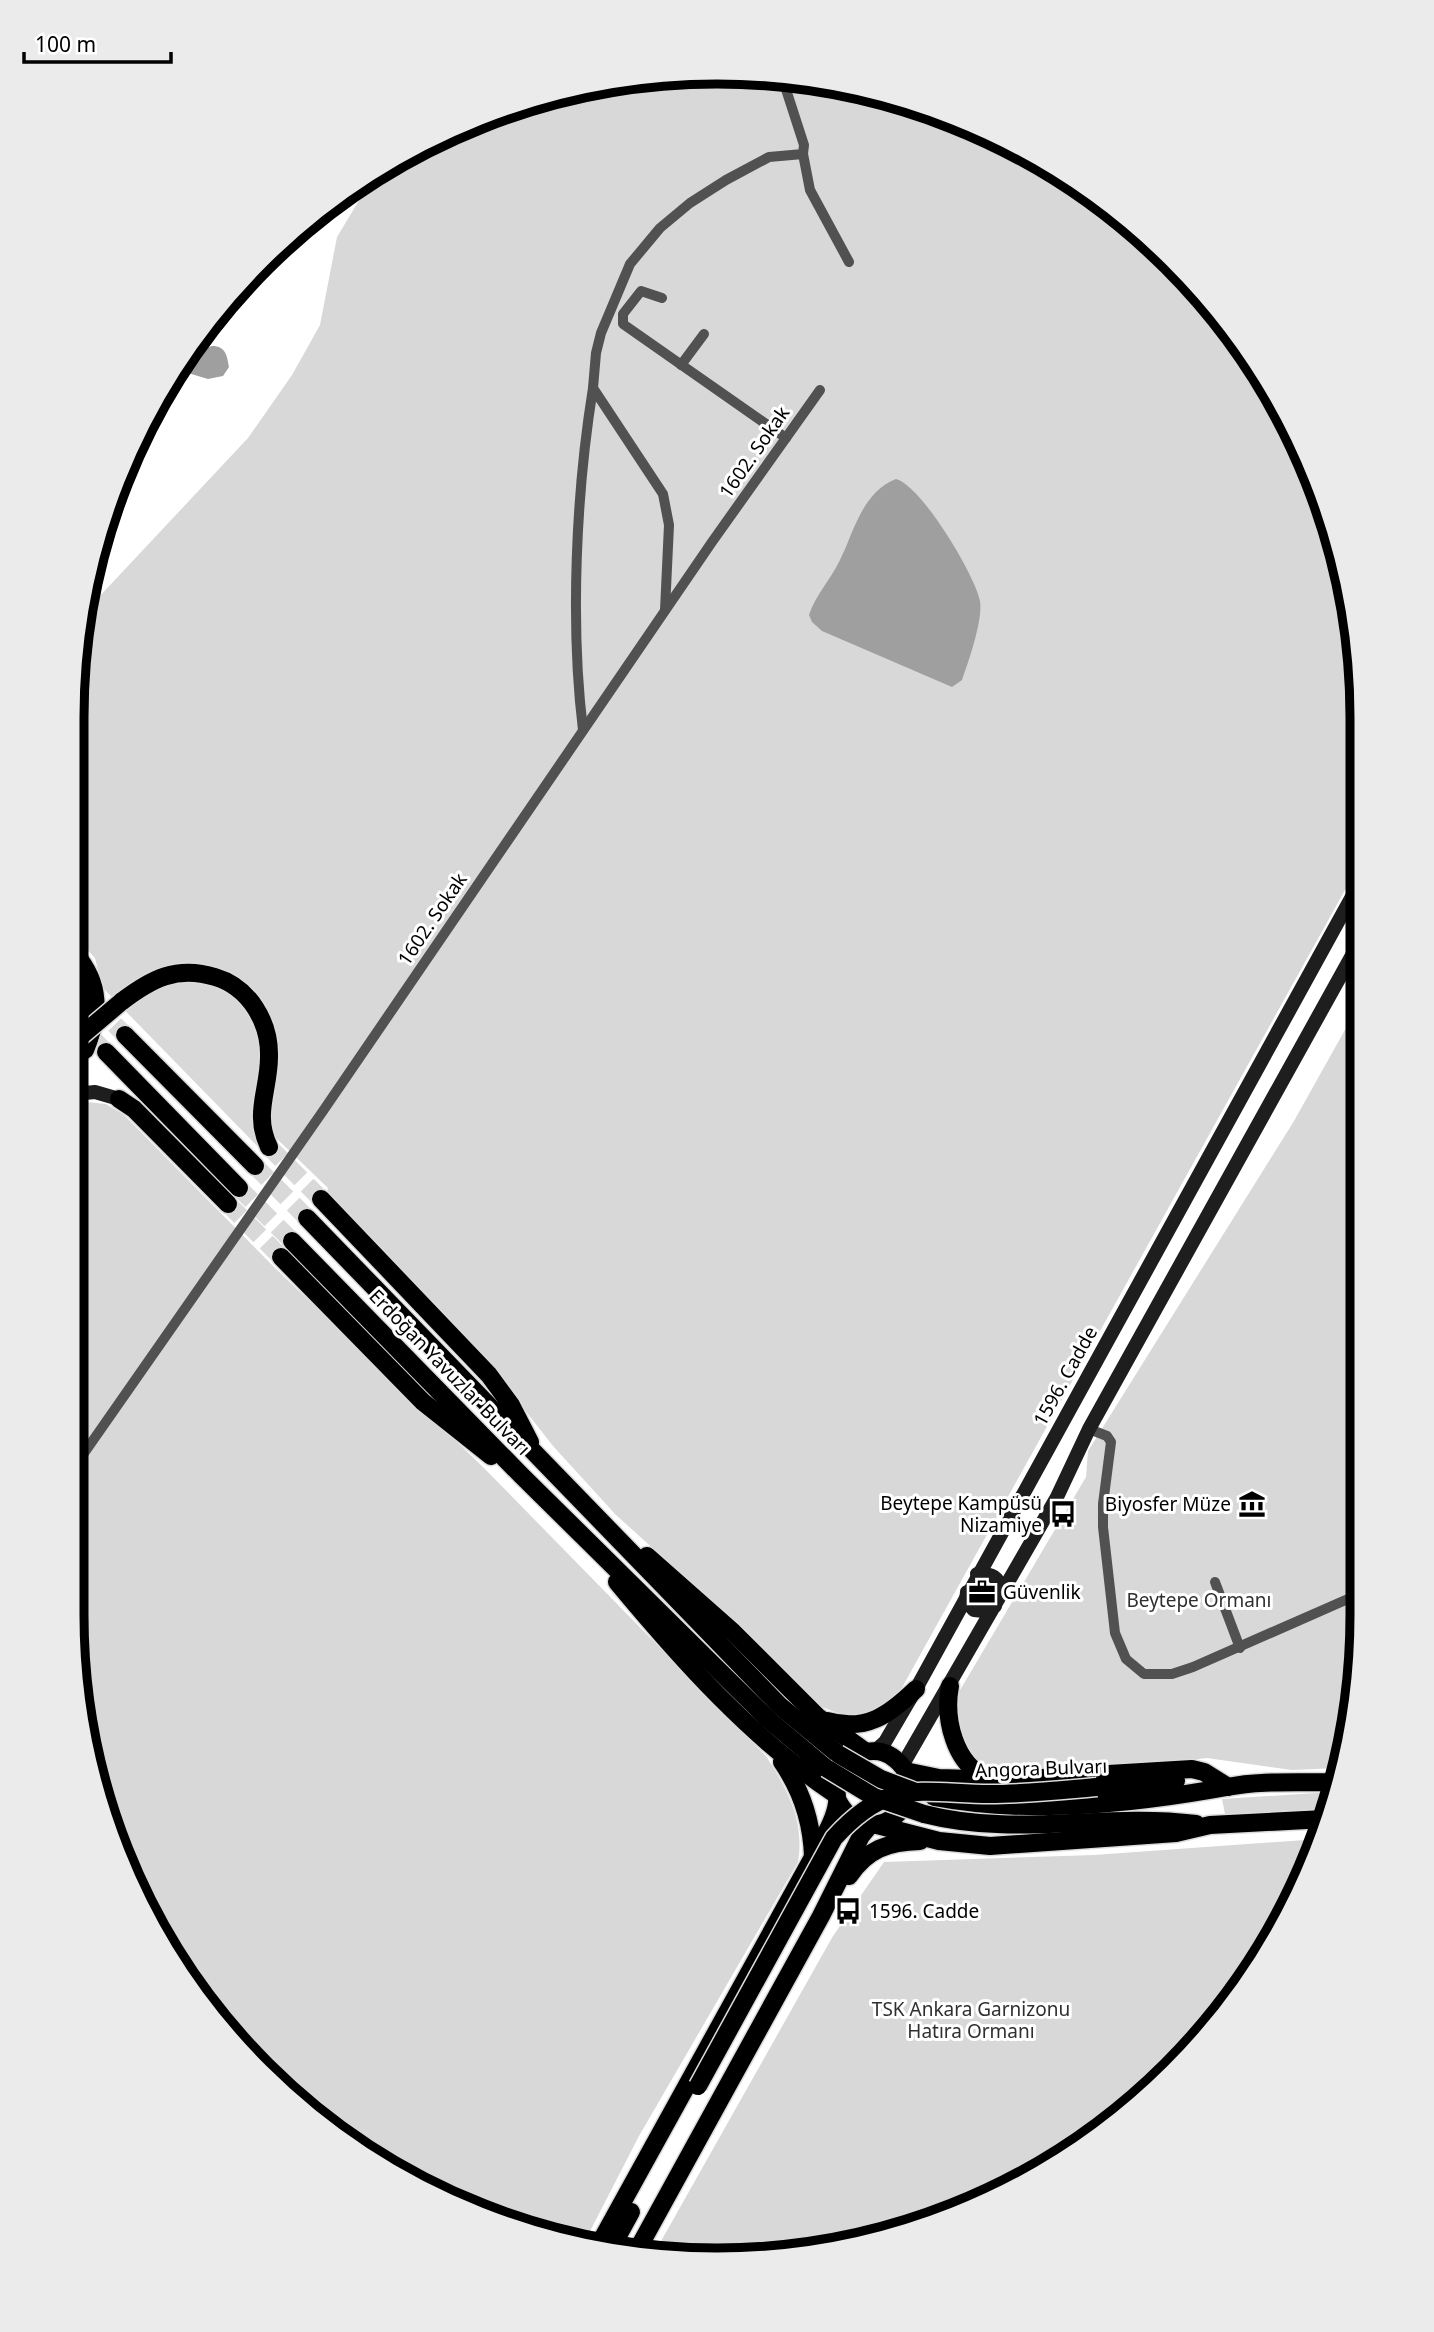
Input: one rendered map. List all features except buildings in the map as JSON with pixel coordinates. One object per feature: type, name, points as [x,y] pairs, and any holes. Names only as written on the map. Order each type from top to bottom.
[{"type":"main road","name":"1596. Cadde","points":[[603,2238],[813,1857],[836,1797],[841,1768],[856,1755],[870,1751],[884,1742],[916,1689],[1350,900]]},
{"type":"main road","points":[[616,2240],[828,1849],[868,1821],[894,1818],[906,1802],[909,1782],[904,1769],[1057,1497],[1089,1429],[1350,958]]},
{"type":"main road","points":[[84,969],[95,987],[96,1013],[84,1038]]},
{"type":"main road","points":[[84,1044],[121,1002],[148,983],[177,972],[211,976],[242,991],[257,1010],[266,1031],[269,1055],[260,1119],[269,1147]]},
{"type":"main road","points":[[84,1000],[96,1013]]},
{"type":"main road","points":[[125,1035],[255,1166]]},
{"type":"main road","points":[[106,1052],[239,1188]]},
{"type":"main road","points":[[84,1093],[95,1092],[119,1099],[134,1109],[228,1204]]},
{"type":"main road","points":[[321,1199],[489,1375],[511,1405],[538,1458]]},
{"type":"main road","name":"Erdoğan Yavuzlar Bulvarı","points":[[307,1218],[780,1706],[838,1754],[927,1805]]},
{"type":"main road","name":"Erdoğan Yavuzlar Bulvarı","points":[[292,1241],[521,1475],[768,1719],[826,1768],[874,1797],[927,1805]]},
{"type":"main road","points":[[281,1257],[423,1402],[467,1440],[521,1475]]},
{"type":"main road","name":"Erdoğan Yavuzlar Bulvarı","points":[[589,1510],[703,1604],[818,1717],[870,1751],[890,1756],[904,1769]]},
{"type":"main road","name":"Erdoğan Yavuzlar Bulvarı","points":[[579,1532],[638,1607],[766,1739],[836,1797],[849,1817],[868,1821]]},
{"type":"main road","points":[[977,1574],[990,1573],[997,1578],[1004,1591]]},
{"type":"main road","points":[[967,1592],[966,1601],[974,1610],[984,1611],[995,1606]]},
{"type":"main road","points":[[950,1686],[947,1717],[958,1747],[971,1768],[991,1779]]},
{"type":"main road","points":[[818,1717],[854,1726],[873,1722],[890,1713],[916,1689]]},
{"type":"main road","points":[[766,1739],[803,1799],[811,1833],[813,1857]]},
{"type":"main road","name":"Angora Bulvarı","points":[[904,1769],[939,1778],[991,1779],[1192,1769],[1204,1772],[1228,1787]]},
{"type":"main road","points":[[932,1839],[914,1817],[924,1786],[939,1778]]},
{"type":"main road","name":"Angora Bulvarı","points":[[868,1821],[885,1798],[914,1791],[989,1794],[1197,1780],[1228,1787]]},
{"type":"main road","name":"Angora Bulvarı","points":[[927,1805],[967,1803],[1034,1806],[1171,1798],[1228,1787],[1327,1782]]},
{"type":"main road","points":[[927,1805],[970,1824],[1004,1826],[1133,1820],[1210,1825],[1315,1819]]},
{"type":"main road","points":[[868,1821],[932,1839],[990,1846],[1176,1833],[1210,1825]]},
{"type":"main road","points":[[641,2244],[804,1948],[868,1821]]},
{"type":"main road","points":[[821,1916],[868,1853],[900,1842],[932,1839]]},
{"type":"main road","points":[[771,1930],[792,1918],[800,1920],[806,1935],[804,1948]]},
{"type":"street","points":[[785,88],[804,145],[803,155],[810,190],[849,262]]},
{"type":"street","points":[[583,730],[579,696],[578,531],[596,353],[615,295],[630,264],[660,228],[690,203],[769,158],[803,155]]},
{"type":"street","points":[[662,298],[641,291],[623,314],[623,324],[786,438]]},
{"type":"street","points":[[681,365],[704,334]]},
{"type":"street","points":[[593,388],[663,494],[669,525],[665,610]]},
{"type":"street","name":"1602. Sokak","points":[[84,1453],[323,1111],[665,610],[820,390]]},
{"type":"street","points":[[1089,1429],[1107,1436],[1111,1442],[1103,1504],[1103,1527],[1115,1633],[1126,1659],[1144,1674],[1172,1674],[1240,1648],[1350,1598]]},
{"type":"street","points":[[1215,1582],[1240,1648]]},
{"type":"green space","points":[[676,85],[758,85],[800,89],[881,106],[959,132],[997,149],[1069,191],[1134,241],[1165,269],[1193,300],[1243,365],[1285,437],[1302,475],[1328,553],[1345,634],[1350,717],[1350,881],[899,1693],[890,1704],[874,1713],[848,1717],[817,1705],[741,1628],[616,1515],[553,1446],[474,1345],[326,1196],[328,1188],[275,1137],[264,1153],[102,987],[95,958],[84,946],[85,676],[95,601],[248,438],[292,375],[320,325],[337,237],[364,192],[437,149],[514,118],[594,96]]},
{"type":"green space","name":"Beytepe Ormanı","points":[[1350,1021],[1349,1656],[1345,1698],[1331,1768],[1292,1770],[1207,1758],[1113,1769],[992,1772],[970,1751],[961,1732],[953,1702],[1086,1477],[1088,1451],[1294,1121]]},
{"type":"green space","points":[[84,1103],[106,1104],[124,1115],[274,1267],[482,1466],[766,1756],[787,1793],[799,1833],[798,1862],[639,2136],[588,2235],[514,2214],[437,2183],[365,2141],[300,2091],[269,2063],[241,2032],[191,1967],[149,1895],[132,1857],[106,1779],[96,1738],[85,1656]]},
{"type":"green space","points":[[1324,1793],[1319,1809],[1225,1814],[1222,1799]]},
{"type":"green space","name":"TSK Ankara Garnizonu Hatıra Ormanı","points":[[1308,1840],[1285,1895],[1265,1932],[1243,1967],[1193,2032],[1165,2063],[1134,2091],[1069,2141],[1034,2163],[959,2200],[881,2226],[840,2236],[758,2247],[659,2245],[833,1936],[884,1862],[1094,1855]]},
{"type":"shaded area","points":[[212,346],[223,350],[229,367],[223,376],[208,379],[186,372],[204,349]]},
{"type":"shaded area","points":[[896,479],[919,497],[946,533],[968,572],[980,601],[977,629],[968,662],[962,680],[952,687],[822,631],[809,615],[867,504],[884,485]]},
{"type":"tunnel","points":[[96,1005],[125,1035]]},
{"type":"tunnel","points":[[84,1030],[106,1052]]},
{"type":"tunnel","points":[[269,1147],[321,1199]]},
{"type":"tunnel","points":[[255,1166],[307,1218]]},
{"type":"tunnel","points":[[239,1188],[292,1241]]},
{"type":"tunnel","points":[[228,1204],[281,1257]]},
{"type":"place","name":"Biyosfer Müze","points":[[1252,1504]]},
{"type":"place","name":"Beytepe Kampüsü Nizamiye","points":[[1063,1514]]},
{"type":"place","name":"Güvenlik","points":[[982,1592]]},
{"type":"place","name":"1596. Cadde","points":[[848,1911]]}]
